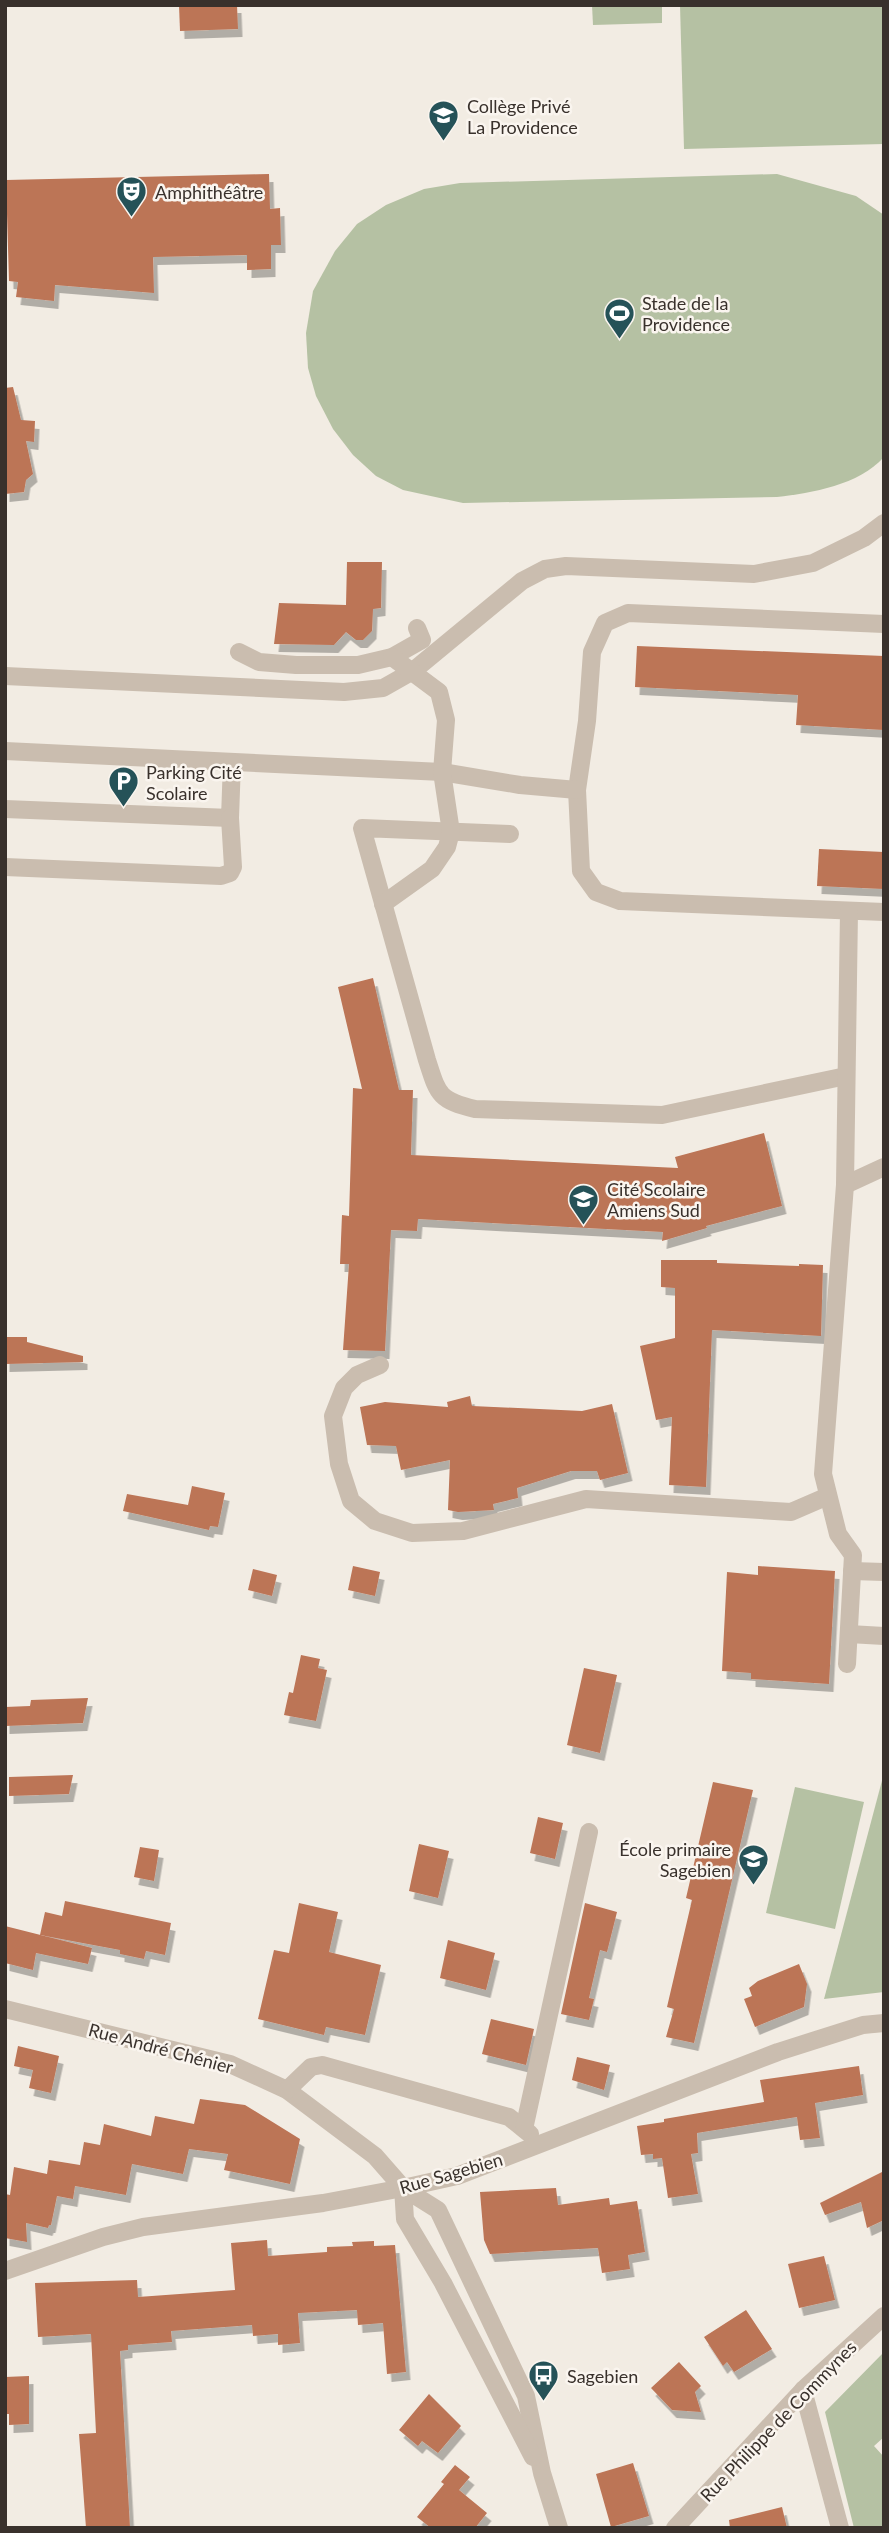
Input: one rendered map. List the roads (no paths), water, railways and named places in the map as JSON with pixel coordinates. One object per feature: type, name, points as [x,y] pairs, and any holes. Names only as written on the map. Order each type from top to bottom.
[{"type":"street","points":[[5,676],[344,692],[383,688],[413,671],[522,580],[545,569],[566,566],[754,574],[813,563],[864,537],[884,523]]},
{"type":"street","points":[[884,624],[628,613],[605,622],[592,652],[578,790],[581,871],[596,892],[620,901],[884,912]]},
{"type":"street","points":[[239,652],[259,662],[358,665],[392,657],[422,640],[417,628]]},
{"type":"street","points":[[383,904],[432,869],[447,846],[451,832],[442,772],[446,720],[439,692],[392,657]]},
{"type":"street","points":[[5,751],[442,772],[520,785],[578,790]]},
{"type":"street","points":[[5,867],[221,876],[230,873],[233,867],[230,818],[232,762]]},
{"type":"street","points":[[5,809],[230,818]]},
{"type":"street","points":[[510,834],[362,828],[437,1090],[451,1103],[475,1109],[662,1115],[846,1076]]},
{"type":"street","points":[[847,1664],[853,1555],[838,1534],[823,1474],[845,1185],[849,911]]},
{"type":"street","points":[[845,1185],[884,1167]]},
{"type":"street","points":[[380,1365],[357,1375],[344,1388],[333,1416],[339,1464],[351,1501],[375,1521],[412,1533],[463,1531],[586,1499],[791,1512],[828,1496]]},
{"type":"street","points":[[852,1571],[884,1572]]},
{"type":"street","points":[[849,1634],[884,1636]]},
{"type":"street","points":[[524,2129],[589,1832]]},
{"type":"street","name":"Rue André Chénier","points":[[5,2009],[230,2064],[287,2090],[375,2156],[403,2188],[438,2210],[526,2396],[542,2473],[559,2528]]},
{"type":"street","name":"Rue Sagebien","points":[[5,2271],[103,2237],[143,2227],[323,2203],[457,2175],[778,2052],[863,2025],[884,2023]]},
{"type":"street","points":[[287,2090],[311,2067],[322,2065],[509,2117],[543,2144]]},
{"type":"street","name":"Rue André Chénier","points":[[403,2188],[405,2219],[443,2283],[542,2473]]},
{"type":"street","name":"Rue Philippe de Commynes","points":[[675,2528],[803,2390],[884,2316]]},
{"type":"street","points":[[803,2390],[840,2528]]},
{"type":"place","name":"Collège Privé La Providence","points":[[444,143]]},
{"type":"place","name":"Amphithéâtre","points":[[132,219]]},
{"type":"place","name":"Stade de la Providence","points":[[619,340]]},
{"type":"place","name":"Parking Cité Scolaire","points":[[123,809]]},
{"type":"place","name":"Cité Scolaire Amiens Sud","points":[[584,1226]]},
{"type":"place","name":"École primaire Sagebien","points":[[754,1886]]},
{"type":"place","name":"Sagebien","points":[[544,2403]]}]
